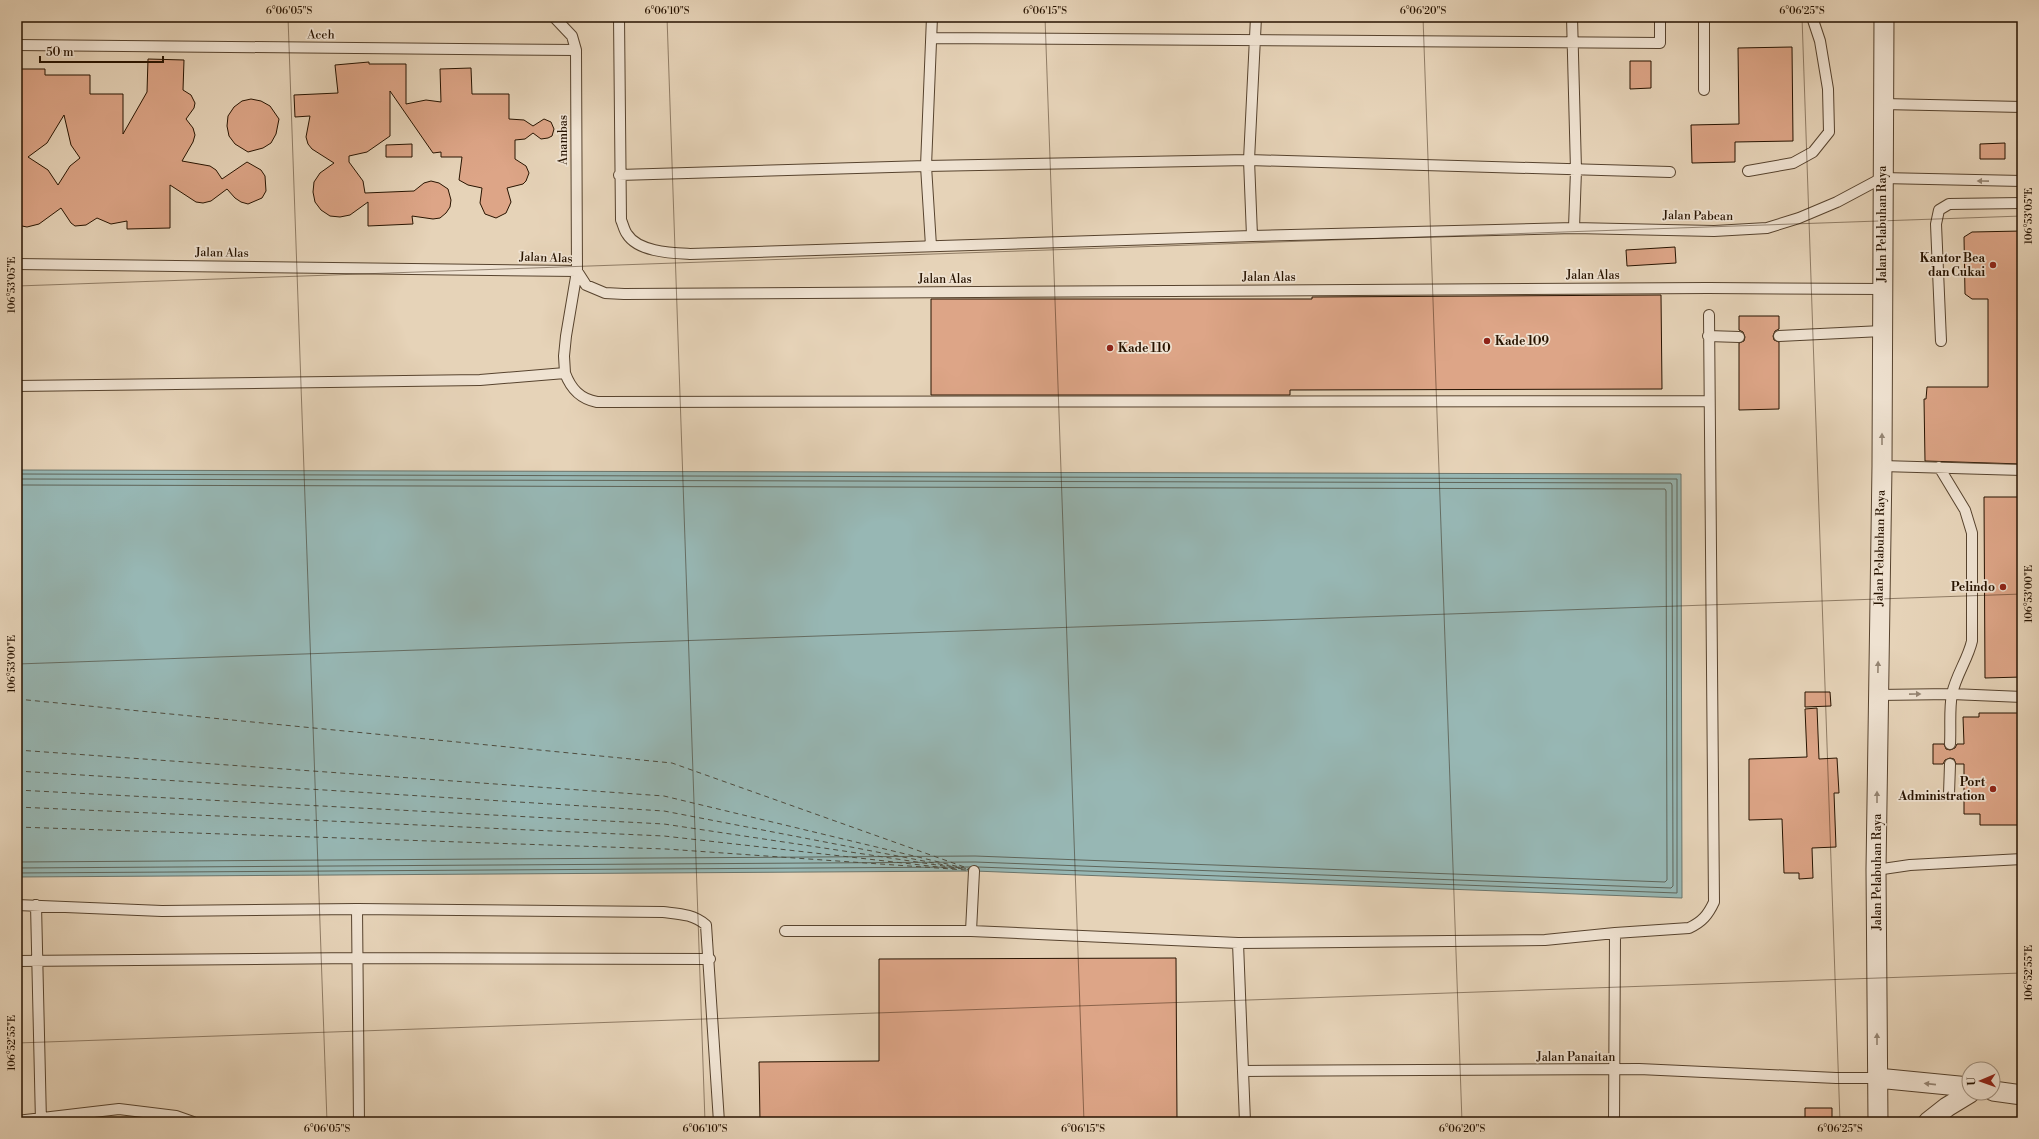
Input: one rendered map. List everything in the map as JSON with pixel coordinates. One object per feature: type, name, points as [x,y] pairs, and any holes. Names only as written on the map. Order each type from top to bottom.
[{"type":"street","name":"Jalan Pelabuhan Raya","points":[[1878,1122],[1876,870],[1882,466],[1882,178],[1884,17]]},
{"type":"street","points":[[1877,1078],[1961,1086]]},
{"type":"street","points":[[2001,1091],[2022,1095]]},
{"type":"street","points":[[1928,1122],[1961,1098]]},
{"type":"lane","name":"Anambas","points":[[554,17],[572,36],[576,50],[577,271],[566,336],[564,356],[565,373]]},
{"type":"lane","name":"Jalan Pabean","points":[[619,17],[619,176],[621,220],[627,235],[639,244],[664,253],[690,254],[1252,236],[1574,228],[1714,231],[1767,228],[1799,218],[1837,202],[1882,178],[2022,182]]},
{"type":"lane","points":[[931,246],[926,166],[932,17]]},
{"type":"lane","points":[[1252,236],[1249,160],[1256,17]]},
{"type":"lane","points":[[1572,17],[1576,170],[1574,228]]},
{"type":"lane","points":[[932,38],[1660,43],[1660,17]]},
{"type":"lane","points":[[1704,17],[1704,90]]},
{"type":"lane","points":[[1748,172],[1793,163],[1813,152],[1829,132],[1828,89],[1820,41],[1812,17]]},
{"type":"lane","name":"Aceh","points":[[17,45],[576,50]]},
{"type":"lane","points":[[1883,104],[2022,107]]},
{"type":"lane","points":[[619,176],[926,166],[1249,160],[1670,172]]},
{"type":"lane","points":[[1941,341],[1936,224],[1939,210],[1949,204],[2022,203]]},
{"type":"lane","name":"Jalan Alas","points":[[17,264],[577,271],[586,285],[605,293],[624,294],[1700,288],[1882,289]]},
{"type":"lane","points":[[785,931],[970,931],[1238,942],[1545,940],[1689,928],[1700,923],[1714,902],[1708,400],[1709,315]]},
{"type":"lane","points":[[1779,336],[1882,331]]},
{"type":"lane","points":[[1708,336],[1738,337]]},
{"type":"lane","points":[[17,386],[480,380],[565,373],[574,390],[585,400],[597,402],[1708,400]]},
{"type":"lane","points":[[1882,466],[2022,470]]},
{"type":"lane","points":[[1939,467],[1965,510],[1972,533],[1972,641],[1969,653],[1962,664],[1952,694],[1950,744]]},
{"type":"lane","points":[[1878,695],[1952,694],[2022,697]]},
{"type":"lane","points":[[1950,764],[1950,794]]},
{"type":"lane","points":[[1876,870],[1910,865],[2022,859]]},
{"type":"lane","points":[[970,931],[974,871]]},
{"type":"lane","points":[[17,905],[162,911],[357,909],[684,914],[697,918],[706,925],[710,959],[711,1019],[719,1122]]},
{"type":"lane","points":[[36,905],[41,1121]]},
{"type":"lane","points":[[357,909],[359,1122]]},
{"type":"lane","points":[[1614,1122],[1615,933]]},
{"type":"lane","points":[[1238,942],[1245,1122]]},
{"type":"lane","points":[[17,961],[358,958],[710,959]]},
{"type":"lane","name":"Jalan Panaitan","points":[[1243,1071],[1639,1069],[1836,1078],[1877,1078]]},
{"type":"lane","points":[[17,1121],[41,1121],[119,1110],[176,1116],[193,1122]]},
{"type":"water","points":[[17,470],[1681,474],[1682,898],[974,871],[17,877]]},
{"type":"building","points":[[1792,47],[1793,141],[1735,142],[1735,162],[1692,163],[1691,125],[1739,124],[1738,48]]},
{"type":"building","points":[[148,59],[184,60],[183,90],[191,95],[195,103],[194,108],[186,119],[193,128],[195,135],[193,142],[182,161],[210,166],[216,170],[222,179],[247,162],[261,170],[265,176],[266,191],[262,198],[248,204],[235,198],[227,189],[211,201],[203,203],[196,202],[170,185],[170,228],[127,229],[127,221],[111,224],[97,218],[86,225],[75,226],[71,223],[61,208],[39,224],[27,227],[17,225],[17,69],[45,69],[45,75],[90,75],[90,94],[123,94],[123,134],[147,92]],"holes":[[[64,115],[71,145],[80,158],[70,166],[58,185],[48,170],[28,157],[47,143]]]},
{"type":"building","points":[[1630,61],[1651,61],[1651,88],[1630,89]]},
{"type":"building","points":[[369,62],[369,64],[406,64],[406,104],[426,100],[441,102],[440,69],[471,68],[472,94],[509,94],[509,119],[524,120],[533,126],[544,119],[551,122],[554,129],[552,136],[548,138],[541,139],[533,133],[525,139],[515,140],[515,159],[526,166],[529,173],[523,184],[507,188],[511,202],[506,213],[496,218],[485,214],[480,203],[482,188],[468,185],[459,180],[462,157],[441,157],[441,152],[433,153],[390,91],[390,136],[367,152],[349,156],[349,162],[363,181],[365,193],[414,191],[424,183],[431,181],[439,183],[448,189],[451,200],[450,207],[440,218],[433,219],[412,216],[413,224],[368,226],[368,202],[350,215],[340,217],[330,216],[321,210],[315,202],[313,192],[314,182],[320,173],[334,163],[312,149],[308,144],[306,137],[310,116],[295,117],[294,95],[338,93],[335,65]]},
{"type":"building","points":[[251,99],[261,101],[270,106],[279,119],[276,134],[271,143],[263,148],[248,152],[235,144],[229,136],[227,126],[228,116],[234,107],[242,101]]},
{"type":"building","points":[[2005,143],[2005,159],[1980,159],[1980,144]]},
{"type":"building","points":[[412,144],[412,157],[386,157],[386,145]]},
{"type":"building","points":[[2022,231],[2022,464],[1925,461],[1924,399],[1926,399],[1927,387],[1988,387],[1988,299],[1972,299],[1965,294],[1964,237],[1972,232]]},
{"type":"building","points":[[1675,247],[1676,263],[1627,266],[1626,250]]},
{"type":"building","points":[[1661,295],[1662,389],[1290,390],[1290,395],[931,395],[931,299],[1312,299],[1312,297]]},
{"type":"building","points":[[1739,316],[1779,316],[1779,329],[1775,331],[1773,336],[1774,340],[1779,342],[1779,409],[1739,410],[1739,343],[1744,341],[1745,337],[1743,332],[1739,330]]},
{"type":"building","name":"Pelindo","points":[[1984,497],[2022,497],[2022,677],[1985,678]]},
{"type":"building","points":[[1805,692],[1830,692],[1831,706],[1805,707]]},
{"type":"building","points":[[1817,708],[1819,759],[1837,758],[1839,793],[1834,793],[1836,847],[1812,848],[1813,878],[1799,879],[1799,873],[1784,873],[1782,819],[1749,820],[1749,759],[1807,757],[1805,709]]},
{"type":"building","name":"Port Administration","points":[[1979,713],[2022,713],[2022,825],[1980,825],[1980,814],[1964,814],[1964,764],[1956,764],[1954,759],[1950,758],[1945,760],[1943,764],[1933,764],[1933,744],[1944,744],[1946,749],[1950,750],[1955,748],[1957,744],[1964,744],[1963,717],[1979,717]]},
{"type":"building","points":[[1176,958],[1177,1121],[760,1122],[759,1062],[879,1061],[879,959]]},
{"type":"building","points":[[1805,1108],[1832,1108],[1832,1122],[1805,1122]]},
{"type":"ferry route","points":[[17,699],[672,763],[970,869]]},
{"type":"ferry route","points":[[17,750],[664,796],[968,869]]},
{"type":"ferry route","points":[[17,771],[664,811],[960,868]]},
{"type":"ferry route","points":[[17,790],[664,824],[970,870]]},
{"type":"ferry route","points":[[17,807],[664,836],[956,869]]},
{"type":"ferry route","points":[[17,827],[666,849],[966,870]]},
{"type":"place","name":"Kantor Bea dan Cukai","points":[[1993,265]]},
{"type":"place","name":"Kade 109","points":[[1487,341]]},
{"type":"place","name":"Kade 110","points":[[1110,348]]},
{"type":"place","name":"Pelindo","points":[[2003,587]]},
{"type":"place","name":"Port Administration","points":[[1993,789]]}]
